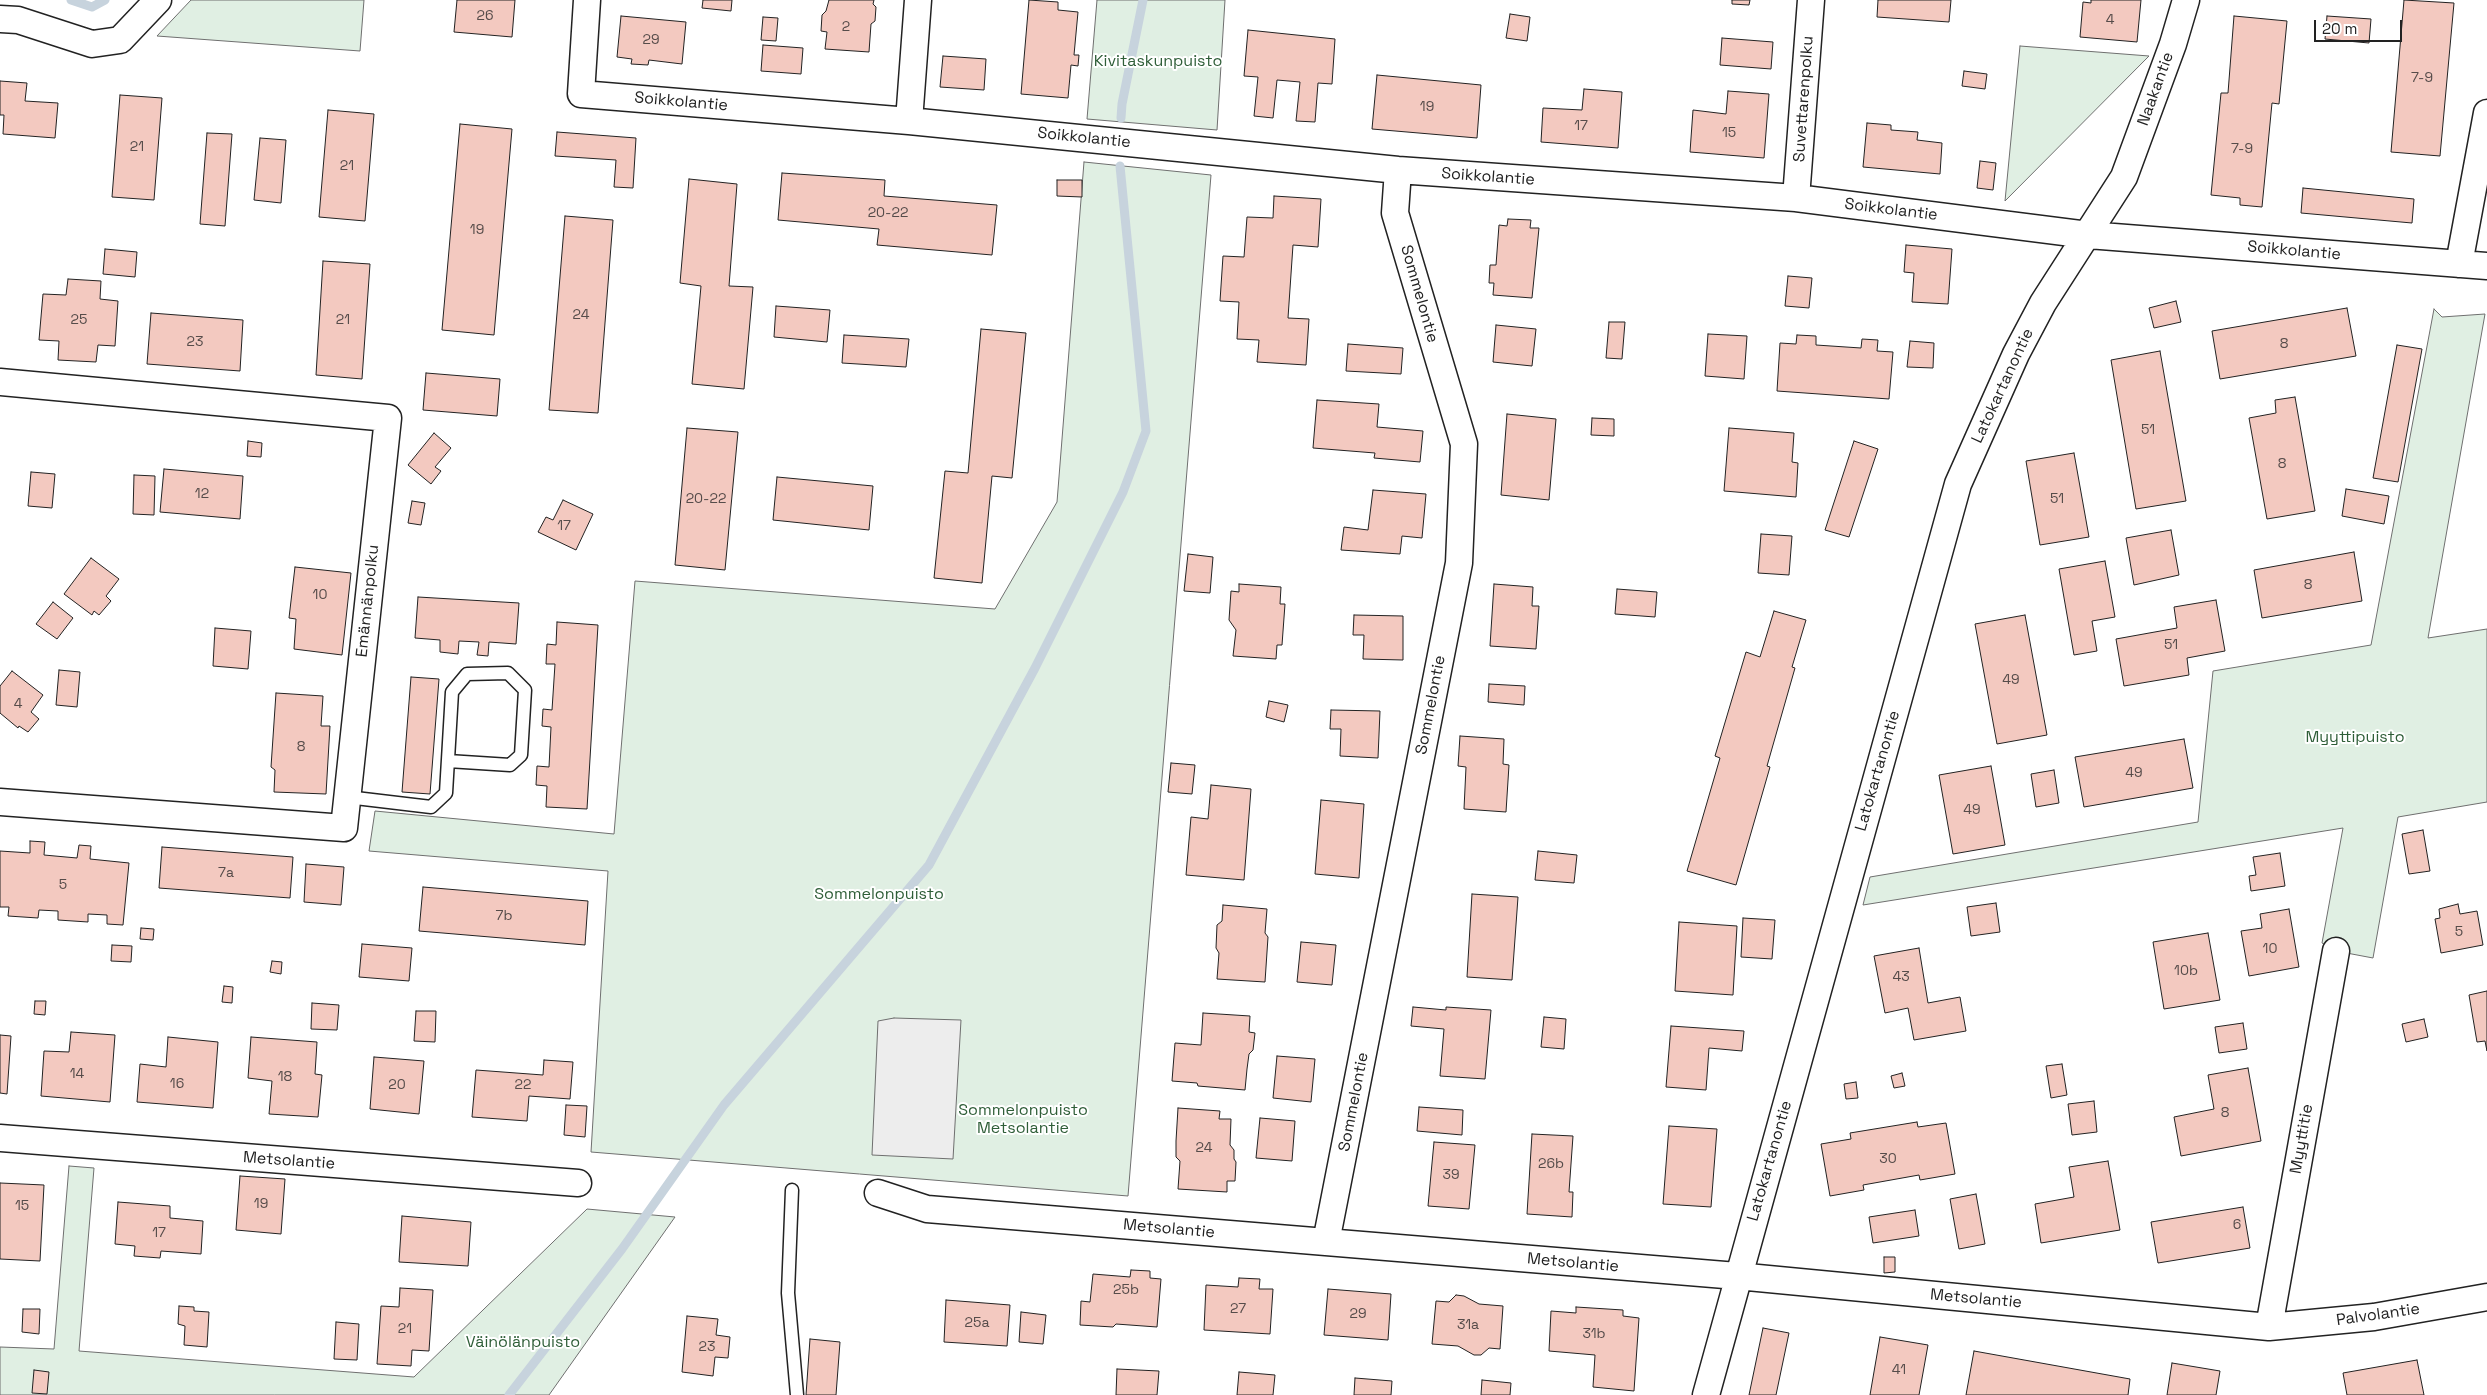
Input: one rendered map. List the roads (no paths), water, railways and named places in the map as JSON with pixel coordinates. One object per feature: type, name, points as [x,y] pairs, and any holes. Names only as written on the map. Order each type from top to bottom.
[{"type":"street","points":[[0,19],[18,20],[92,44],[120,40],[158,0]]},
{"type":"street","name":"Soikkolantie","points":[[587,0],[581,94],[909,120],[1398,170],[1796,198],[2088,235],[2487,266]]},
{"type":"street","points":[[909,120],[918,0]]},
{"type":"street","name":"Suvettarenpolku","points":[[1796,198],[1811,0]]},
{"type":"street","name":"Naakantie","points":[[2124,177],[2173,44],[2186,0]]},
{"type":"street","points":[[2459,264],[2487,113]]},
{"type":"street","name":"Sommelontie","points":[[1326,1242],[1459,562],[1464,444],[1395,212],[1398,170]]},
{"type":"street","name":"Latokartanontie","points":[[1706,1395],[1958,484],[2021,346],[2043,303],[2124,177]]},
{"type":"street","name":"Emännänpolku","points":[[0,382],[388,418],[344,828],[0,802]]},
{"type":"street","name":"Myyttitie","points":[[2269,1327],[2336,951]]},
{"type":"street","name":"Metsolantie","points":[[0,1138],[578,1183]]},
{"type":"street","name":"Metsolantie","points":[[878,1193],[927,1209],[1738,1276],[2269,1327]]},
{"type":"street","name":"Palvolantie","points":[[2269,1327],[2374,1317],[2487,1297]]},
{"type":"lane","points":[[348,797],[430,807],[446,793],[452,692],[467,674],[508,673],[525,690],[521,755],[510,765],[448,762]]},
{"type":"lane","points":[[792,1190],[788,1293],[797,1395]]},
{"type":"waterway","points":[[71,0],[92,7],[105,0]]},
{"type":"waterway","points":[[1121,118],[1122,104],[1143,0]]},
{"type":"waterway","points":[[509,1395],[622,1249],[724,1105],[929,865],[1035,668],[1123,492],[1146,431],[1120,166]]},
{"type":"park label","name":"Kivitaskunpuisto","points":[[1158,62]]},
{"type":"park label","name":"Myyttipuisto","points":[[2355,738]]},
{"type":"park label","name":"Sommelonpuisto","points":[[879,895]]},
{"type":"park label","name":"Sommelonpuisto Metsolantie","points":[[1023,1120]]},
{"type":"park label","name":"Väinölänpuisto","points":[[523,1343]]}]
